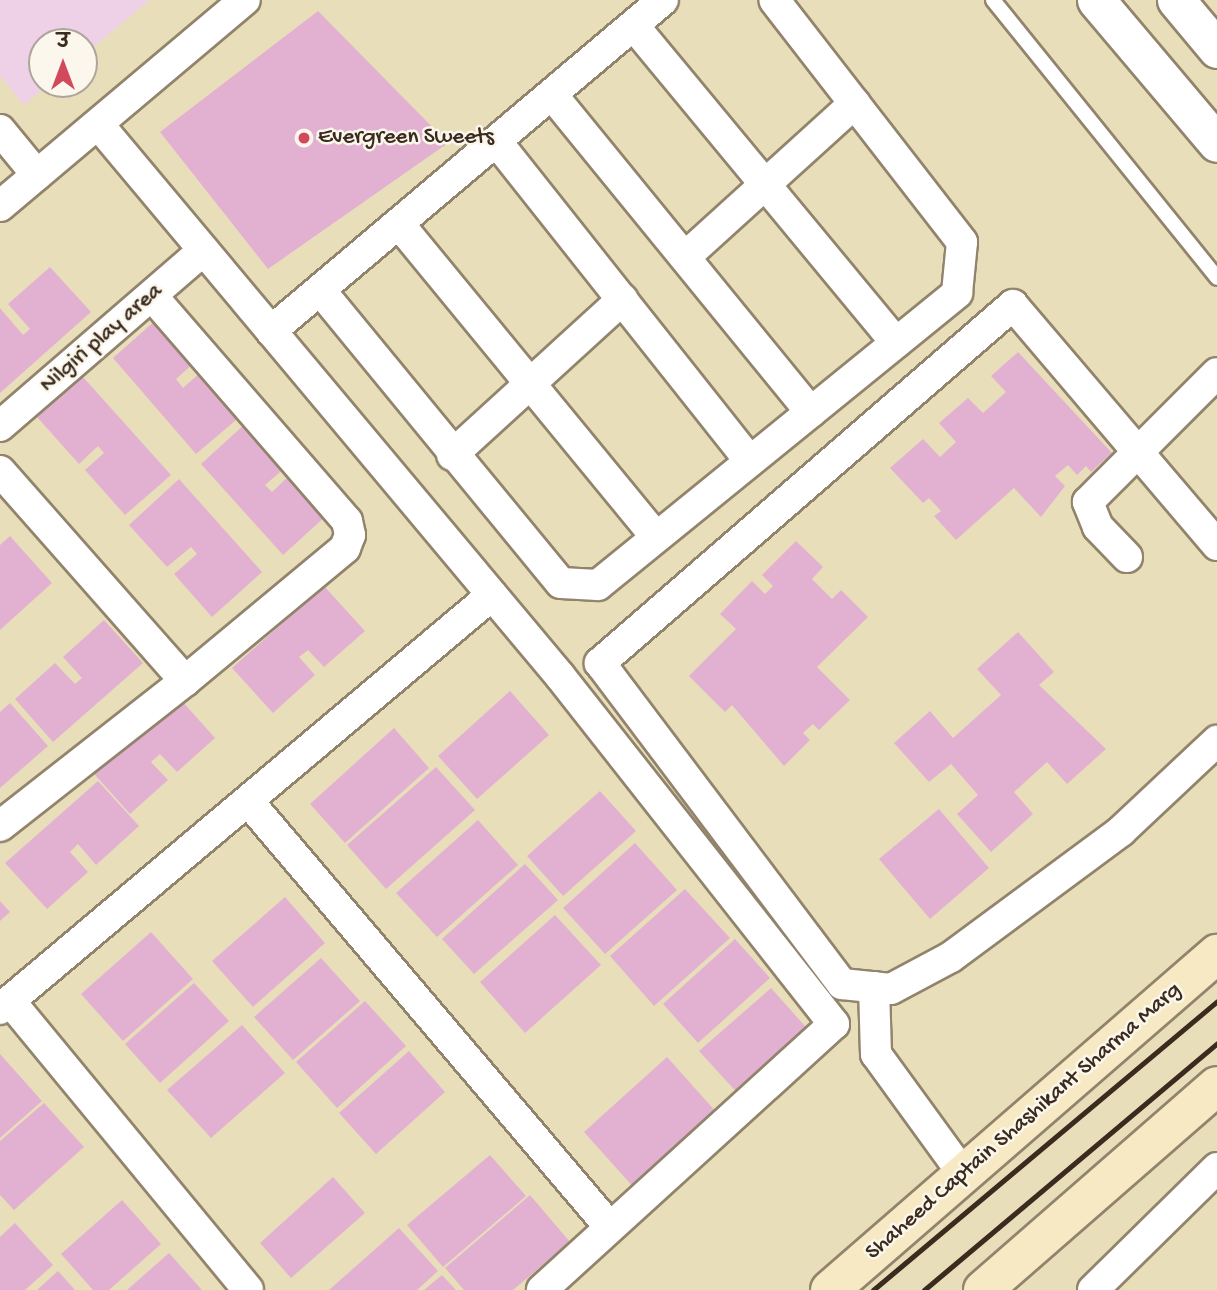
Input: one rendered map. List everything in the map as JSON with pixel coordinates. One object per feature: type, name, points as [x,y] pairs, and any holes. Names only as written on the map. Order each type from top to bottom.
[{"type":"main road","name":"Shaheed Captain Shashikant Sharma Marg","points":[[830,1290],[1217,954]]},
{"type":"main road","points":[[983,1290],[1217,1086]]},
{"type":"street","points":[[0,206],[245,0]]},
{"type":"street","points":[[271,331],[553,96],[663,0]]},
{"type":"street","points":[[320,290],[561,583],[598,585],[957,293],[962,242],[775,0]]},
{"type":"street","points":[[1096,0],[1217,144]]},
{"type":"street","points":[[1176,0],[1217,49]]},
{"type":"street","points":[[634,26],[896,343]]},
{"type":"street","points":[[553,96],[811,412]]},
{"type":"street","points":[[685,257],[855,103]]},
{"type":"street","points":[[98,124],[492,595],[834,1024],[609,1226],[542,1290]]},
{"type":"street","points":[[0,130],[37,175]]},
{"type":"street","points":[[497,142],[750,461]]},
{"type":"street","points":[[399,224],[656,537]]},
{"type":"street","name":"Nilgiri play area","points":[[0,426],[153,297],[204,250]]},
{"type":"street","points":[[0,826],[185,681],[345,548],[350,535],[347,521],[153,297]]},
{"type":"street","points":[[453,455],[623,299]]},
{"type":"street","points":[[1217,545],[1013,305],[600,663],[842,984],[891,989],[951,957],[1121,831],[1217,741]]},
{"type":"street","points":[[1127,557],[1098,527],[1088,502],[1217,373]]},
{"type":"street","points":[[0,471],[185,681]]},
{"type":"street","points":[[248,1290],[5,1005],[492,595]]},
{"type":"street","points":[[248,801],[609,1226]]},
{"type":"street","points":[[874,987],[876,1054],[964,1175]]},
{"type":"street","points":[[1093,1290],[1217,1168]]},
{"type":"lane","points":[[993,0],[1217,278]]},
{"type":"shaded area","points":[[0,0],[150,0],[98,43],[98,28],[28,28],[28,98],[32,98],[24,105],[0,76]]},
{"type":"building","name":"Evergreen Sweets","points":[[318,11],[448,143],[268,269],[160,132]]},
{"type":"building","points":[[50,267],[91,312],[0,393],[0,308],[23,335],[30,329],[8,304]]},
{"type":"building","points":[[157,319],[195,362],[176,379],[183,388],[203,370],[242,415],[196,454],[113,358]]},
{"type":"building","points":[[1018,352],[1112,453],[1091,472],[1086,466],[1077,475],[1068,465],[1055,476],[1065,486],[1041,517],[1014,488],[956,540],[934,516],[941,511],[929,498],[923,503],[890,468],[923,439],[940,457],[956,442],[939,423],[968,398],[983,413],[1006,392],[991,376]]},
{"type":"building","points":[[83,377],[171,475],[125,515],[85,470],[104,453],[98,446],[79,464],[37,417]]},
{"type":"building","points":[[246,423],[285,468],[265,485],[272,492],[291,474],[328,514],[283,555],[201,464]]},
{"type":"building","points":[[179,479],[262,572],[212,617],[174,574],[197,554],[191,547],[167,567],[129,525]]},
{"type":"building","points":[[10,536],[52,583],[0,630],[0,545]]},
{"type":"building","points":[[796,541],[823,567],[812,579],[832,599],[841,590],[868,617],[817,667],[850,700],[819,730],[813,724],[803,733],[810,740],[784,766],[732,705],[725,712],[689,676],[736,629],[720,614],[752,581],[765,594],[773,586],[762,575]]},
{"type":"building","points":[[324,586],[365,631],[324,667],[308,650],[299,657],[315,675],[273,713],[232,668]]},
{"type":"building","points":[[104,620],[143,663],[53,742],[15,699],[55,663],[75,684],[82,678],[63,657]]},
{"type":"building","points":[[1018,632],[1054,672],[1039,685],[1106,749],[1067,784],[1047,762],[1014,792],[1033,814],[991,852],[957,814],[978,795],[951,764],[929,782],[894,743],[930,711],[953,738],[1001,695],[977,669]]},
{"type":"building","points":[[173,691],[215,738],[177,772],[160,754],[151,762],[168,780],[130,814],[88,767]]},
{"type":"building","points":[[510,691],[549,735],[477,799],[438,756]]},
{"type":"building","points":[[10,703],[48,746],[0,788],[0,712]]},
{"type":"building","points":[[394,728],[429,768],[345,843],[310,804]]},
{"type":"building","points":[[436,767],[475,810],[386,889],[347,845]]},
{"type":"building","points":[[98,781],[139,826],[96,865],[78,844],[70,852],[88,872],[47,909],[5,863]]},
{"type":"building","points":[[600,791],[636,831],[563,896],[527,856]]},
{"type":"building","points":[[939,809],[989,868],[930,919],[879,859]]},
{"type":"building","points":[[478,820],[518,865],[437,937],[396,893]]},
{"type":"building","points":[[635,843],[677,890],[605,954],[563,908]]},
{"type":"building","points":[[525,864],[558,900],[474,974],[442,939]]},
{"type":"building","points":[[685,889],[730,938],[654,1006],[610,956]]},
{"type":"building","points":[[285,897],[325,943],[253,1007],[212,961]]},
{"type":"building","points":[[0,901],[10,912],[0,921]]},
{"type":"building","points":[[555,915],[601,965],[525,1033],[480,982]]},
{"type":"building","points":[[151,932],[193,979],[123,1041],[81,994]]},
{"type":"building","points":[[735,939],[770,978],[698,1043],[663,1004]]},
{"type":"building","points":[[321,958],[360,1001],[293,1060],[254,1017]]},
{"type":"building","points":[[194,983],[229,1021],[160,1083],[125,1044]]},
{"type":"building","points":[[771,988],[813,1035],[742,1098],[699,1051]]},
{"type":"building","points":[[365,1001],[406,1046],[337,1108],[296,1062]]},
{"type":"building","points":[[242,1025],[285,1073],[211,1138],[167,1090]]},
{"type":"building","points":[[409,1051],[445,1092],[376,1154],[339,1113]]},
{"type":"building","points":[[0,1054],[42,1101],[0,1138]]},
{"type":"building","points":[[667,1057],[718,1114],[635,1189],[584,1132]]},
{"type":"building","points":[[44,1103],[84,1147],[14,1210],[0,1195],[0,1141]]},
{"type":"building","points":[[490,1155],[526,1196],[443,1267],[407,1225]]},
{"type":"building","points":[[333,1177],[365,1213],[291,1278],[260,1243]]},
{"type":"building","points":[[530,1195],[570,1242],[513,1290],[464,1290],[445,1268]]},
{"type":"building","points":[[122,1200],[161,1244],[109,1290],[93,1290],[61,1254]]},
{"type":"building","points":[[15,1223],[53,1265],[25,1290],[0,1290],[0,1237]]},
{"type":"building","points":[[399,1228],[438,1271],[417,1290],[329,1290]]},
{"type":"building","points":[[169,1253],[202,1290],[127,1290]]},
{"type":"building","points":[[58,1271],[75,1290],[37,1290]]},
{"type":"building","points":[[442,1275],[456,1290],[424,1290]]},
{"type":"railway","points":[[873,1290],[1217,1001]]},
{"type":"railway","points":[[924,1290],[1217,1043]]},
{"type":"place","name":"Evergreen Sweets","points":[[304,138]]}]
